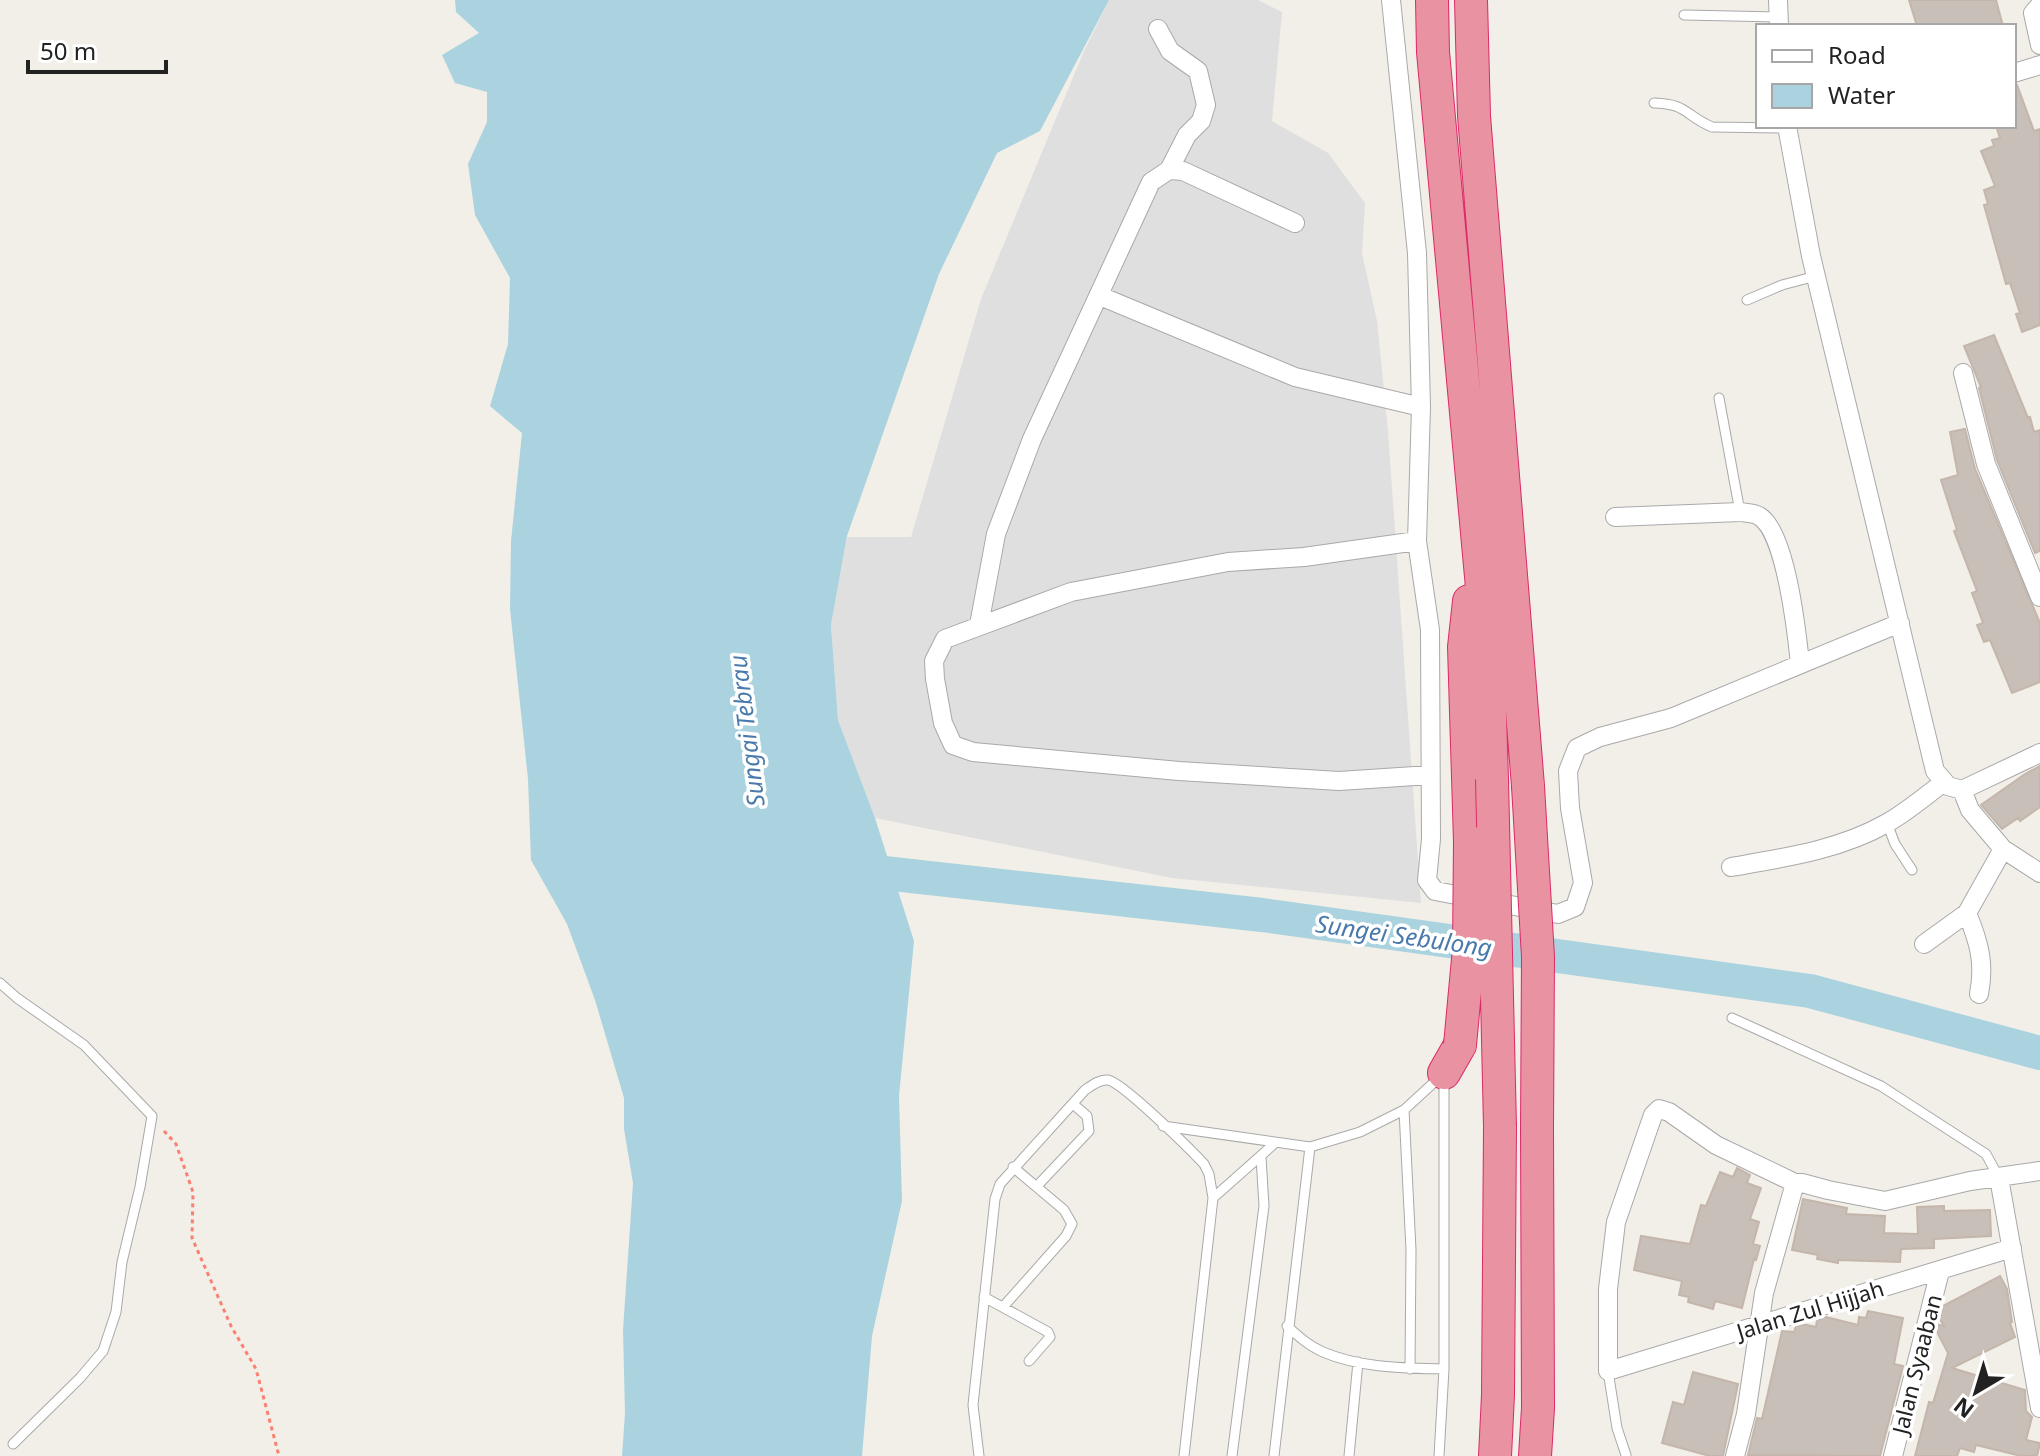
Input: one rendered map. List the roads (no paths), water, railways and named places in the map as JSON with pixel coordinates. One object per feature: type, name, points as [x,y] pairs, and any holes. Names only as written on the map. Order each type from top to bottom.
[{"type":"highway","points":[[1432,0],[1433,52],[1488,653],[1500,1127],[1495,1456]]},
{"type":"highway","points":[[1471,0],[1474,116],[1528,786],[1538,957],[1538,1408],[1535,1456]]},
{"type":"highway","points":[[1444,1073],[1460,1045],[1469,948],[1470,842],[1464,647],[1476,534]]},
{"type":"street","points":[[1391,0],[1417,253],[1421,407],[1417,541],[1430,630],[1431,839],[1427,880],[1435,891],[1558,914],[1575,907],[1583,883],[1570,808],[1568,771],[1577,748],[1600,737],[1671,718],[1900,623]]},
{"type":"street","points":[[2019,0],[2036,9],[2040,45]]},
{"type":"street","points":[[979,625],[996,534],[1032,439],[1151,182],[1169,170],[1187,135],[1201,121],[1206,105],[1198,71],[1170,51],[1158,29]]},
{"type":"street","points":[[2016,72],[2040,65]]},
{"type":"street","points":[[1787,128],[1816,276],[1935,771],[1943,783],[1952,789],[1962,790],[2040,753]]},
{"type":"street","points":[[1169,170],[1183,171],[1295,223]]},
{"type":"street","points":[[1100,296],[1295,377],[1421,407]]},
{"type":"street","points":[[1963,373],[1986,464],[2040,597]]},
{"type":"street","points":[[1615,517],[1740,512],[1758,515],[1770,526],[1793,600],[1800,664]]},
{"type":"street","points":[[1417,541],[1304,557],[1228,562],[1071,592],[945,639],[934,661],[943,723],[953,745],[973,752],[1179,771],[1339,781],[1430,775]]},
{"type":"street","points":[[1731,867],[1793,857],[1856,837],[1887,823],[1943,783]]},
{"type":"street","points":[[1962,790],[1970,810],[2003,849],[2040,873]]},
{"type":"street","points":[[1924,944],[1967,913],[2003,849]]},
{"type":"street","points":[[1967,913],[1980,948],[1983,971],[1979,994]]},
{"type":"street","points":[[1608,1371],[1608,1276],[1616,1222],[1653,1115],[1659,1109],[1669,1112],[1716,1145],[1795,1183],[1885,1201],[1970,1181],[2040,1171]]},
{"type":"street","points":[[1999,1178],[2040,1408]]},
{"type":"street","points":[[1735,1456],[1746,1414],[1773,1256],[1795,1183]]},
{"type":"street","name":"Jalan Zul Hijjah","points":[[1608,1371],[2012,1248]]},
{"type":"street","name":"Jalan Syaaban","points":[[1893,1456],[1940,1271]]},
{"type":"lane","points":[[1684,15],[1778,14]]},
{"type":"lane","points":[[1654,103],[1680,106],[1712,127],[1756,127]]},
{"type":"lane","points":[[1747,300],[1782,285],[1816,276]]},
{"type":"lane","points":[[1719,398],[1740,512]]},
{"type":"lane","points":[[1887,823],[1895,844],[1912,870]]},
{"type":"lane","points":[[0,983],[84,1045],[152,1116],[140,1187],[122,1262],[116,1312],[103,1351],[73,1386],[13,1444]]},
{"type":"lane","points":[[1732,1018],[1881,1086],[1986,1154],[1999,1178]]},
{"type":"lane","points":[[1163,1126],[1310,1147],[1360,1132],[1404,1110],[1444,1073]]},
{"type":"lane","points":[[1439,1456],[1444,1369],[1444,1073]]},
{"type":"lane","points":[[979,1456],[973,1405],[995,1199],[1000,1184],[1095,1082],[1107,1080],[1127,1090],[1204,1164],[1213,1198],[1184,1456]]},
{"type":"lane","points":[[1037,1186],[1089,1131],[1087,1116],[1073,1104]]},
{"type":"lane","points":[[1404,1110],[1411,1250],[1410,1369]]},
{"type":"lane","points":[[1213,1198],[1275,1143]]},
{"type":"lane","points":[[1274,1456],[1310,1147]]},
{"type":"lane","points":[[1232,1456],[1264,1206],[1261,1157]]},
{"type":"lane","points":[[1003,1307],[1066,1236],[1072,1224],[1064,1210],[1013,1167]]},
{"type":"lane","points":[[984,1297],[1048,1332],[1050,1337],[1029,1361]]},
{"type":"lane","points":[[1287,1326],[1317,1349],[1358,1362],[1410,1369],[1444,1369]]},
{"type":"lane","points":[[1349,1456],[1358,1362]]},
{"type":"lane","points":[[1608,1371],[1617,1428],[1626,1455]]},
{"type":"water","name":"Sungai Tebrau","points":[[455,0],[1109,0],[1040,131],[997,153],[939,274],[847,536],[831,625],[838,720],[875,818],[914,941],[899,1096],[902,1201],[872,1336],[862,1456],[622,1456],[625,1413],[623,1330],[633,1183],[624,1129],[624,1098],[595,1000],[567,924],[531,860],[528,779],[510,609],[511,541],[522,433],[490,406],[508,344],[510,278],[475,215],[468,164],[487,122],[487,92],[455,83],[442,55],[479,33],[456,12]]},
{"type":"waterway","name":"Sungei Sebulong","points":[[848,869],[1262,915],[1810,991],[2040,1053]]}]
